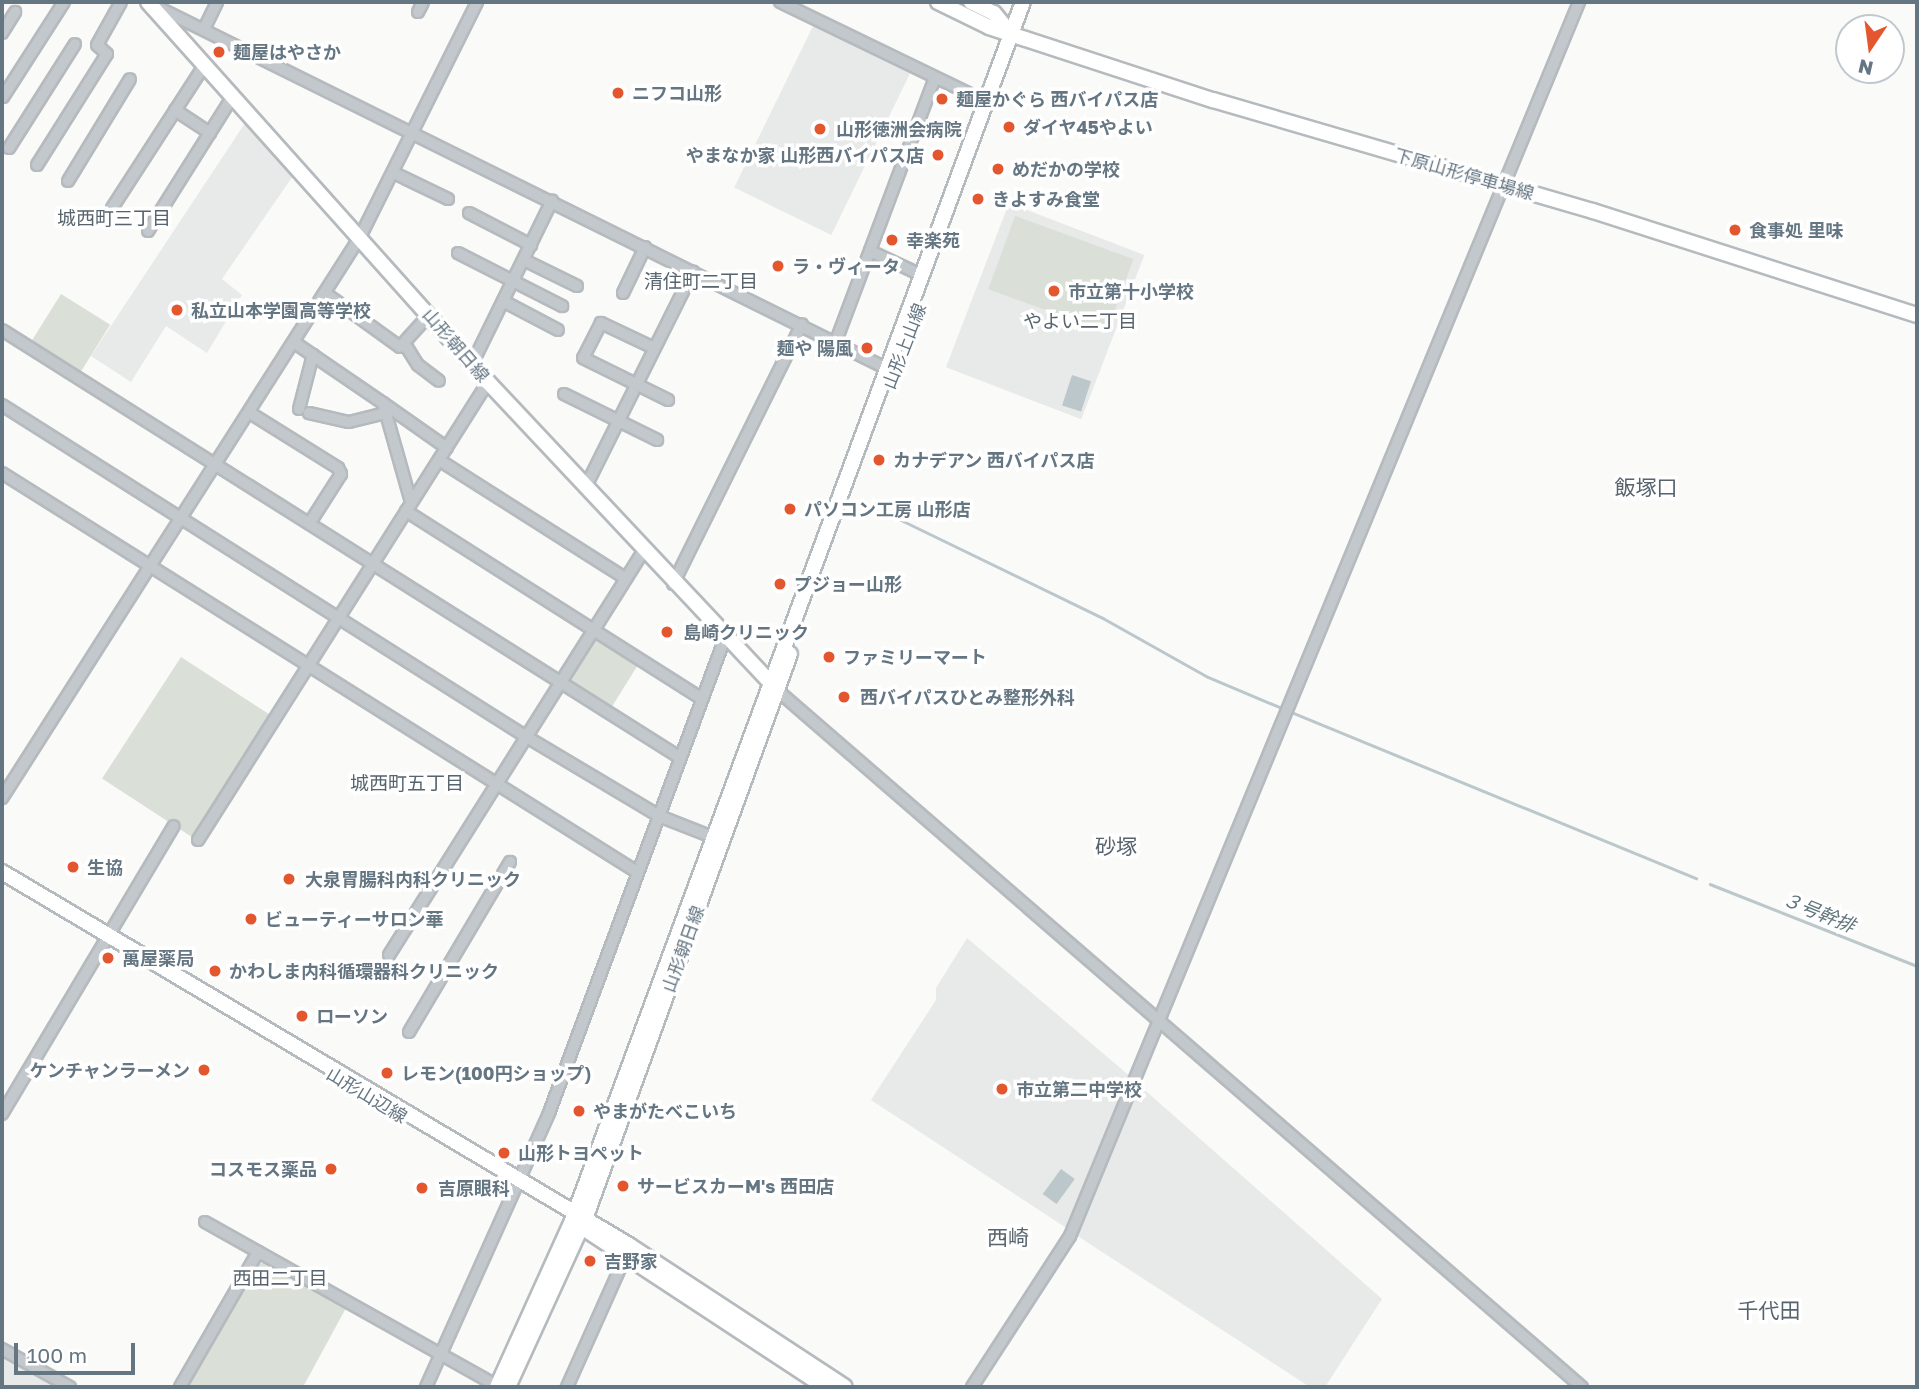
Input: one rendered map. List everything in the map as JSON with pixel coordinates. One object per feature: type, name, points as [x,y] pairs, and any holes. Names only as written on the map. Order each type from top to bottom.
[{"type":"main road","name":"下原山形停車場線","points":[[938,2],[1014,35],[1504,187],[1818,280],[1917,315]]},
{"type":"main road","name":"下原山形停車場線","points":[[971,2],[994,13],[1014,35]]},
{"type":"main road","name":"山形上山線","points":[[774,686],[1014,35],[1023,2]]},
{"type":"main road","name":"山形上山線","points":[[774,686],[886,368],[985,101],[1014,35],[1033,2]]},
{"type":"main road","name":"山形朝日線","points":[[149,3],[643,552],[724,638],[774,686],[578,1220]]},
{"type":"main road","name":"山形山辺線","points":[[2,872],[578,1220]]},
{"type":"main road","name":"山形山辺線","points":[[2,880],[107,937]]},
{"type":"main road","points":[[578,1220],[626,1255],[825,1387]]},
{"type":"main road","points":[[501,1387],[578,1220]]},
{"type":"main road","points":[[578,1220],[845,1387]]},
{"type":"street","points":[[3,97],[64,2]]},
{"type":"street","points":[[37,165],[107,54],[97,45],[121,2]]},
{"type":"street","points":[[204,29],[218,2]]},
{"type":"street","points":[[2,799],[153,568],[360,237],[477,2]]},
{"type":"street","points":[[780,2],[985,101]]},
{"type":"street","points":[[972,1387],[1070,1236],[1579,2]]},
{"type":"street","points":[[149,3],[413,131],[886,368]]},
{"type":"street","points":[[2,33],[15,12]]},
{"type":"street","points":[[9,148],[75,44]]},
{"type":"street","points":[[113,208],[205,64]]},
{"type":"street","points":[[836,341],[935,78]]},
{"type":"street","points":[[68,181],[130,79]]},
{"type":"street","points":[[148,231],[233,96]]},
{"type":"street","points":[[175,110],[210,133]]},
{"type":"street","points":[[394,173],[448,199]]},
{"type":"street","points":[[472,364],[552,201]]},
{"type":"street","points":[[469,213],[531,245]]},
{"type":"street","points":[[623,293],[645,247]]},
{"type":"street","points":[[870,251],[921,275]]},
{"type":"street","points":[[458,253],[562,306]]},
{"type":"street","points":[[524,260],[577,286]]},
{"type":"street","points":[[585,488],[693,271]]},
{"type":"street","points":[[325,293],[400,347],[406,346],[429,315]]},
{"type":"street","points":[[503,301],[558,330]]},
{"type":"street","points":[[654,348],[601,323],[583,358],[668,400]]},
{"type":"street","points":[[673,584],[802,324]]},
{"type":"street","points":[[2,330],[679,757]]},
{"type":"street","points":[[295,342],[384,408],[446,448]]},
{"type":"street","points":[[406,346],[418,365],[439,381]]},
{"type":"street","points":[[313,355],[304,411],[349,422],[384,408]]},
{"type":"street","points":[[198,840],[488,382]]},
{"type":"street","points":[[564,394],[657,440]]},
{"type":"street","points":[[2,405],[525,736],[659,816],[718,839]]},
{"type":"street","points":[[384,408],[408,507],[592,630],[701,698]]},
{"type":"street","points":[[250,413],[338,468],[341,474],[309,524]]},
{"type":"street","points":[[439,460],[625,578]]},
{"type":"street","points":[[2,473],[637,872]]},
{"type":"street","points":[[389,955],[559,681],[643,552]]},
{"type":"street","points":[[426,1387],[549,1113],[724,638]]},
{"type":"street","points":[[774,686],[1582,1387]]},
{"type":"street","points":[[2,1114],[174,826]]},
{"type":"street","points":[[410,1032],[510,862]]},
{"type":"street","points":[[205,1222],[501,1387]]},
{"type":"street","points":[[180,1387],[258,1252]]},
{"type":"street","points":[[567,1387],[626,1255]]},
{"type":"street","points":[[2,1349],[70,1387]]},
{"type":"shaded area","name":"山形徳洲会病院","points":[[814,24],[911,71],[831,235],[734,188]]},
{"type":"shaded area","points":[[247,120],[295,173],[222,279],[242,295],[207,353],[166,326],[131,382],[91,356]]},
{"type":"shaded area","name":"市立第十小学校","points":[[1009,203],[1144,255],[1081,419],[946,367]]},
{"type":"shaded area","points":[[1015,216],[1133,259],[1107,332],[988,289]]},
{"type":"shaded area","points":[[61,294],[110,325],[77,377],[28,347]]},
{"type":"shaded area","points":[[1072,375],[1091,381],[1081,412],[1062,405]]},
{"type":"shaded area","points":[[593,635],[639,664],[610,709],[564,681]]},
{"type":"shaded area","points":[[181,657],[272,716],[193,838],[102,779]]},
{"type":"shaded area","name":"市立第二中学校","points":[[967,938],[1131,1077],[1068,1229],[871,1100],[936,1000],[936,988]]},
{"type":"shaded area","points":[[1139,1085],[1382,1299],[1325,1387],[1310,1387],[1076,1235]]},
{"type":"shaded area","points":[[1061,1169],[1075,1179],[1057,1204],[1043,1194]]},
{"type":"shaded area","points":[[263,1263],[346,1308],[303,1387],[187,1385],[255,1265]]},
{"type":"shaded area","points":[[2,1355],[59,1387],[2,1387]]},
{"type":"waterway","points":[[895,517],[1103,618],[1208,677],[1284,709]]},
{"type":"waterway","points":[[1291,712],[1696,878]]},
{"type":"waterway","name":"３号幹排","points":[[1710,884],[1917,966]]},
{"type":"place","name":"麺屋はやさか","points":[[219,52]]},
{"type":"place","name":"ニフコ山形","points":[[618,93]]},
{"type":"place","name":"麺屋かぐら 西バイパス店","points":[[942,99]]},
{"type":"place","name":"ダイヤ45やよい","points":[[1009,127]]},
{"type":"place","name":"山形徳洲会病院","points":[[820,129]]},
{"type":"place","name":"やまなか家 山形西バイパス店","points":[[938,155]]},
{"type":"place","name":"めだかの学校","points":[[998,169]]},
{"type":"place","name":"きよすみ食堂","points":[[978,199]]},
{"type":"place","name":"食事処 里味","points":[[1735,230]]},
{"type":"place","name":"幸楽苑","points":[[892,240]]},
{"type":"place","name":"ラ・ヴィータ","points":[[778,266]]},
{"type":"place","name":"市立第十小学校","points":[[1054,291]]},
{"type":"place","name":"私立山本学園高等学校","points":[[177,310]]},
{"type":"place","name":"麺や 陽風","points":[[867,348]]},
{"type":"place","name":"カナデアン 西バイパス店","points":[[879,460]]},
{"type":"place","name":"パソコン工房 山形店","points":[[790,509]]},
{"type":"place","name":"プジョー山形","points":[[780,584]]},
{"type":"place","name":"島崎クリニック","points":[[667,632]]},
{"type":"place","name":"ファミリーマート","points":[[829,657]]},
{"type":"place","name":"西バイパスひとみ整形外科","points":[[844,697]]},
{"type":"place","name":"生協","points":[[73,867]]},
{"type":"place","name":"大泉胃腸科内科クリニック","points":[[289,879]]},
{"type":"place","name":"ビューティーサロン華","points":[[251,919]]},
{"type":"place","name":"萬屋薬局","points":[[108,958]]},
{"type":"place","name":"かわしま内科循環器科クリニック","points":[[215,971]]},
{"type":"place","name":"ローソン","points":[[302,1016]]},
{"type":"place","name":"ケンチャンラーメン","points":[[204,1070]]},
{"type":"place","name":"レモン(100円ショップ)","points":[[387,1073]]},
{"type":"place","name":"市立第二中学校","points":[[1002,1089]]},
{"type":"place","name":"やまがたべこいち","points":[[579,1111]]},
{"type":"place","name":"山形トヨペット","points":[[504,1153]]},
{"type":"place","name":"コスモス薬品","points":[[331,1169]]},
{"type":"place","name":"サービスカーM's 西田店","points":[[623,1186]]},
{"type":"place","name":"吉原眼科","points":[[422,1188]]},
{"type":"place","name":"吉野家","points":[[590,1261]]},
{"type":"district","name":"城西町三丁目","points":[[114,218]]},
{"type":"district","name":"清住町二丁目","points":[[701,281]]},
{"type":"district","name":"やよい二丁目","points":[[1080,321]]},
{"type":"district","name":"飯塚口","points":[[1646,487]]},
{"type":"district","name":"城西町五丁目","points":[[407,783]]},
{"type":"district","name":"砂塚","points":[[1116,846]]},
{"type":"district","name":"西崎","points":[[1008,1237]]},
{"type":"district","name":"西田二丁目","points":[[280,1278]]},
{"type":"district","name":"千代田","points":[[1769,1310]]}]
